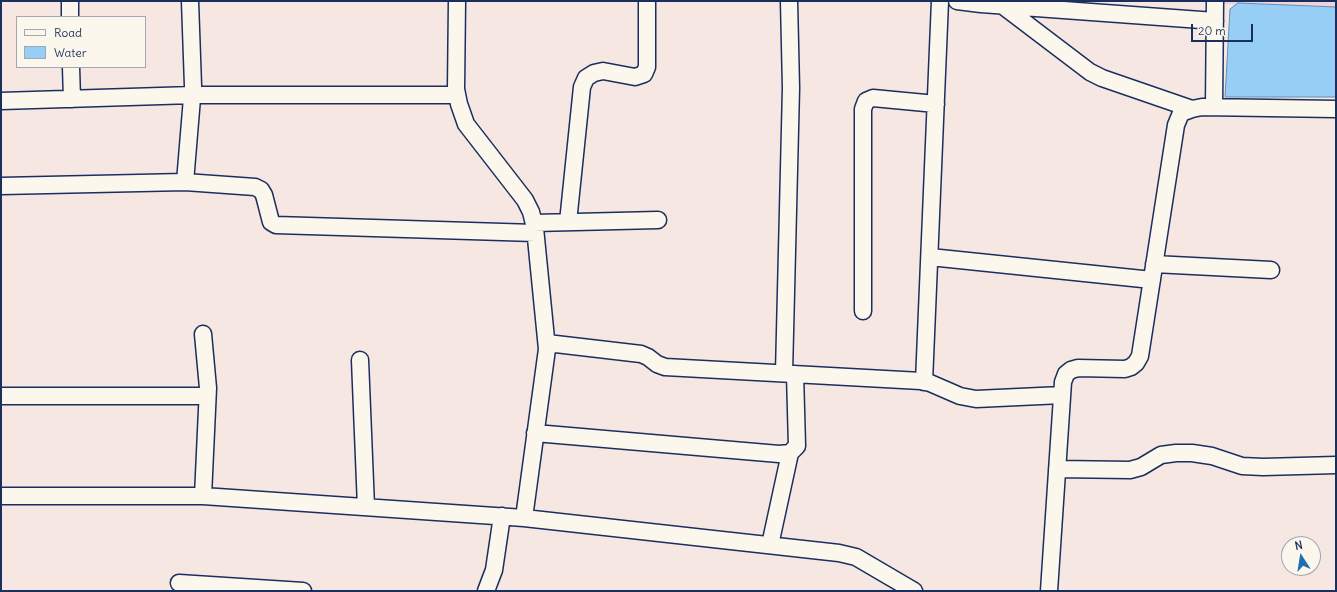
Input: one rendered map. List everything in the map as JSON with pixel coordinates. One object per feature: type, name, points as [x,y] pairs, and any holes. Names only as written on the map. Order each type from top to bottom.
[{"type":"street","points":[[70,1],[70,16]]},
{"type":"street","points":[[185,182],[193,95],[190,1]]},
{"type":"street","points":[[457,1],[457,95],[459,104],[466,124],[525,200],[531,212],[534,228],[547,349],[524,518]]},
{"type":"street","points":[[568,222],[582,87],[586,78],[594,73],[603,71],[636,77],[644,74],[647,67],[647,1]]},
{"type":"street","points":[[770,546],[790,453],[797,446],[789,374],[791,88],[789,1]]},
{"type":"street","points":[[924,382],[940,1]]},
{"type":"street","points":[[957,1],[1003,6],[1215,21]]},
{"type":"street","points":[[1214,107],[1215,1]]},
{"type":"street","points":[[1003,6],[1090,72],[1102,78],[1192,109]]},
{"type":"street","points":[[71,68],[72,99]]},
{"type":"street","points":[[1,101],[193,95],[457,95]]},
{"type":"street","points":[[863,312],[863,110],[866,102],[873,98],[936,104]]},
{"type":"street","points":[[1050,591],[1064,378],[1071,370],[1078,368],[1124,369],[1132,367],[1140,356],[1176,125],[1181,113],[1192,109],[1214,107],[1336,109]]},
{"type":"street","points":[[1,186],[185,182],[255,187],[261,190],[264,195],[271,222],[276,225],[534,228],[568,222],[658,220]]},
{"type":"street","points":[[930,257],[1152,280]]},
{"type":"street","points":[[1154,264],[1272,270]]},
{"type":"street","points":[[203,334],[207,396],[203,496]]},
{"type":"street","points":[[547,343],[641,354],[648,357],[656,364],[665,366],[909,380],[924,382],[960,396],[976,399],[1062,395]]},
{"type":"street","points":[[360,360],[366,507]]},
{"type":"street","points":[[1,396],[207,396]]},
{"type":"street","points":[[535,433],[779,454],[790,453]]},
{"type":"street","points":[[1057,469],[1130,470],[1141,467],[1161,455],[1176,453],[1192,453],[1212,456],[1242,466],[1263,468],[1336,465]]},
{"type":"street","points":[[1,496],[203,496],[524,518],[840,553],[856,557],[914,591]]},
{"type":"street","points":[[486,591],[494,570],[502,516]]},
{"type":"street","points":[[179,583],[303,591]]},
{"type":"shaded area","points":[[1222,1],[1336,1],[1336,9],[1222,4]]},
{"type":"water","points":[[1238,3],[1336,7],[1336,97],[1225,97],[1230,9]]}]
